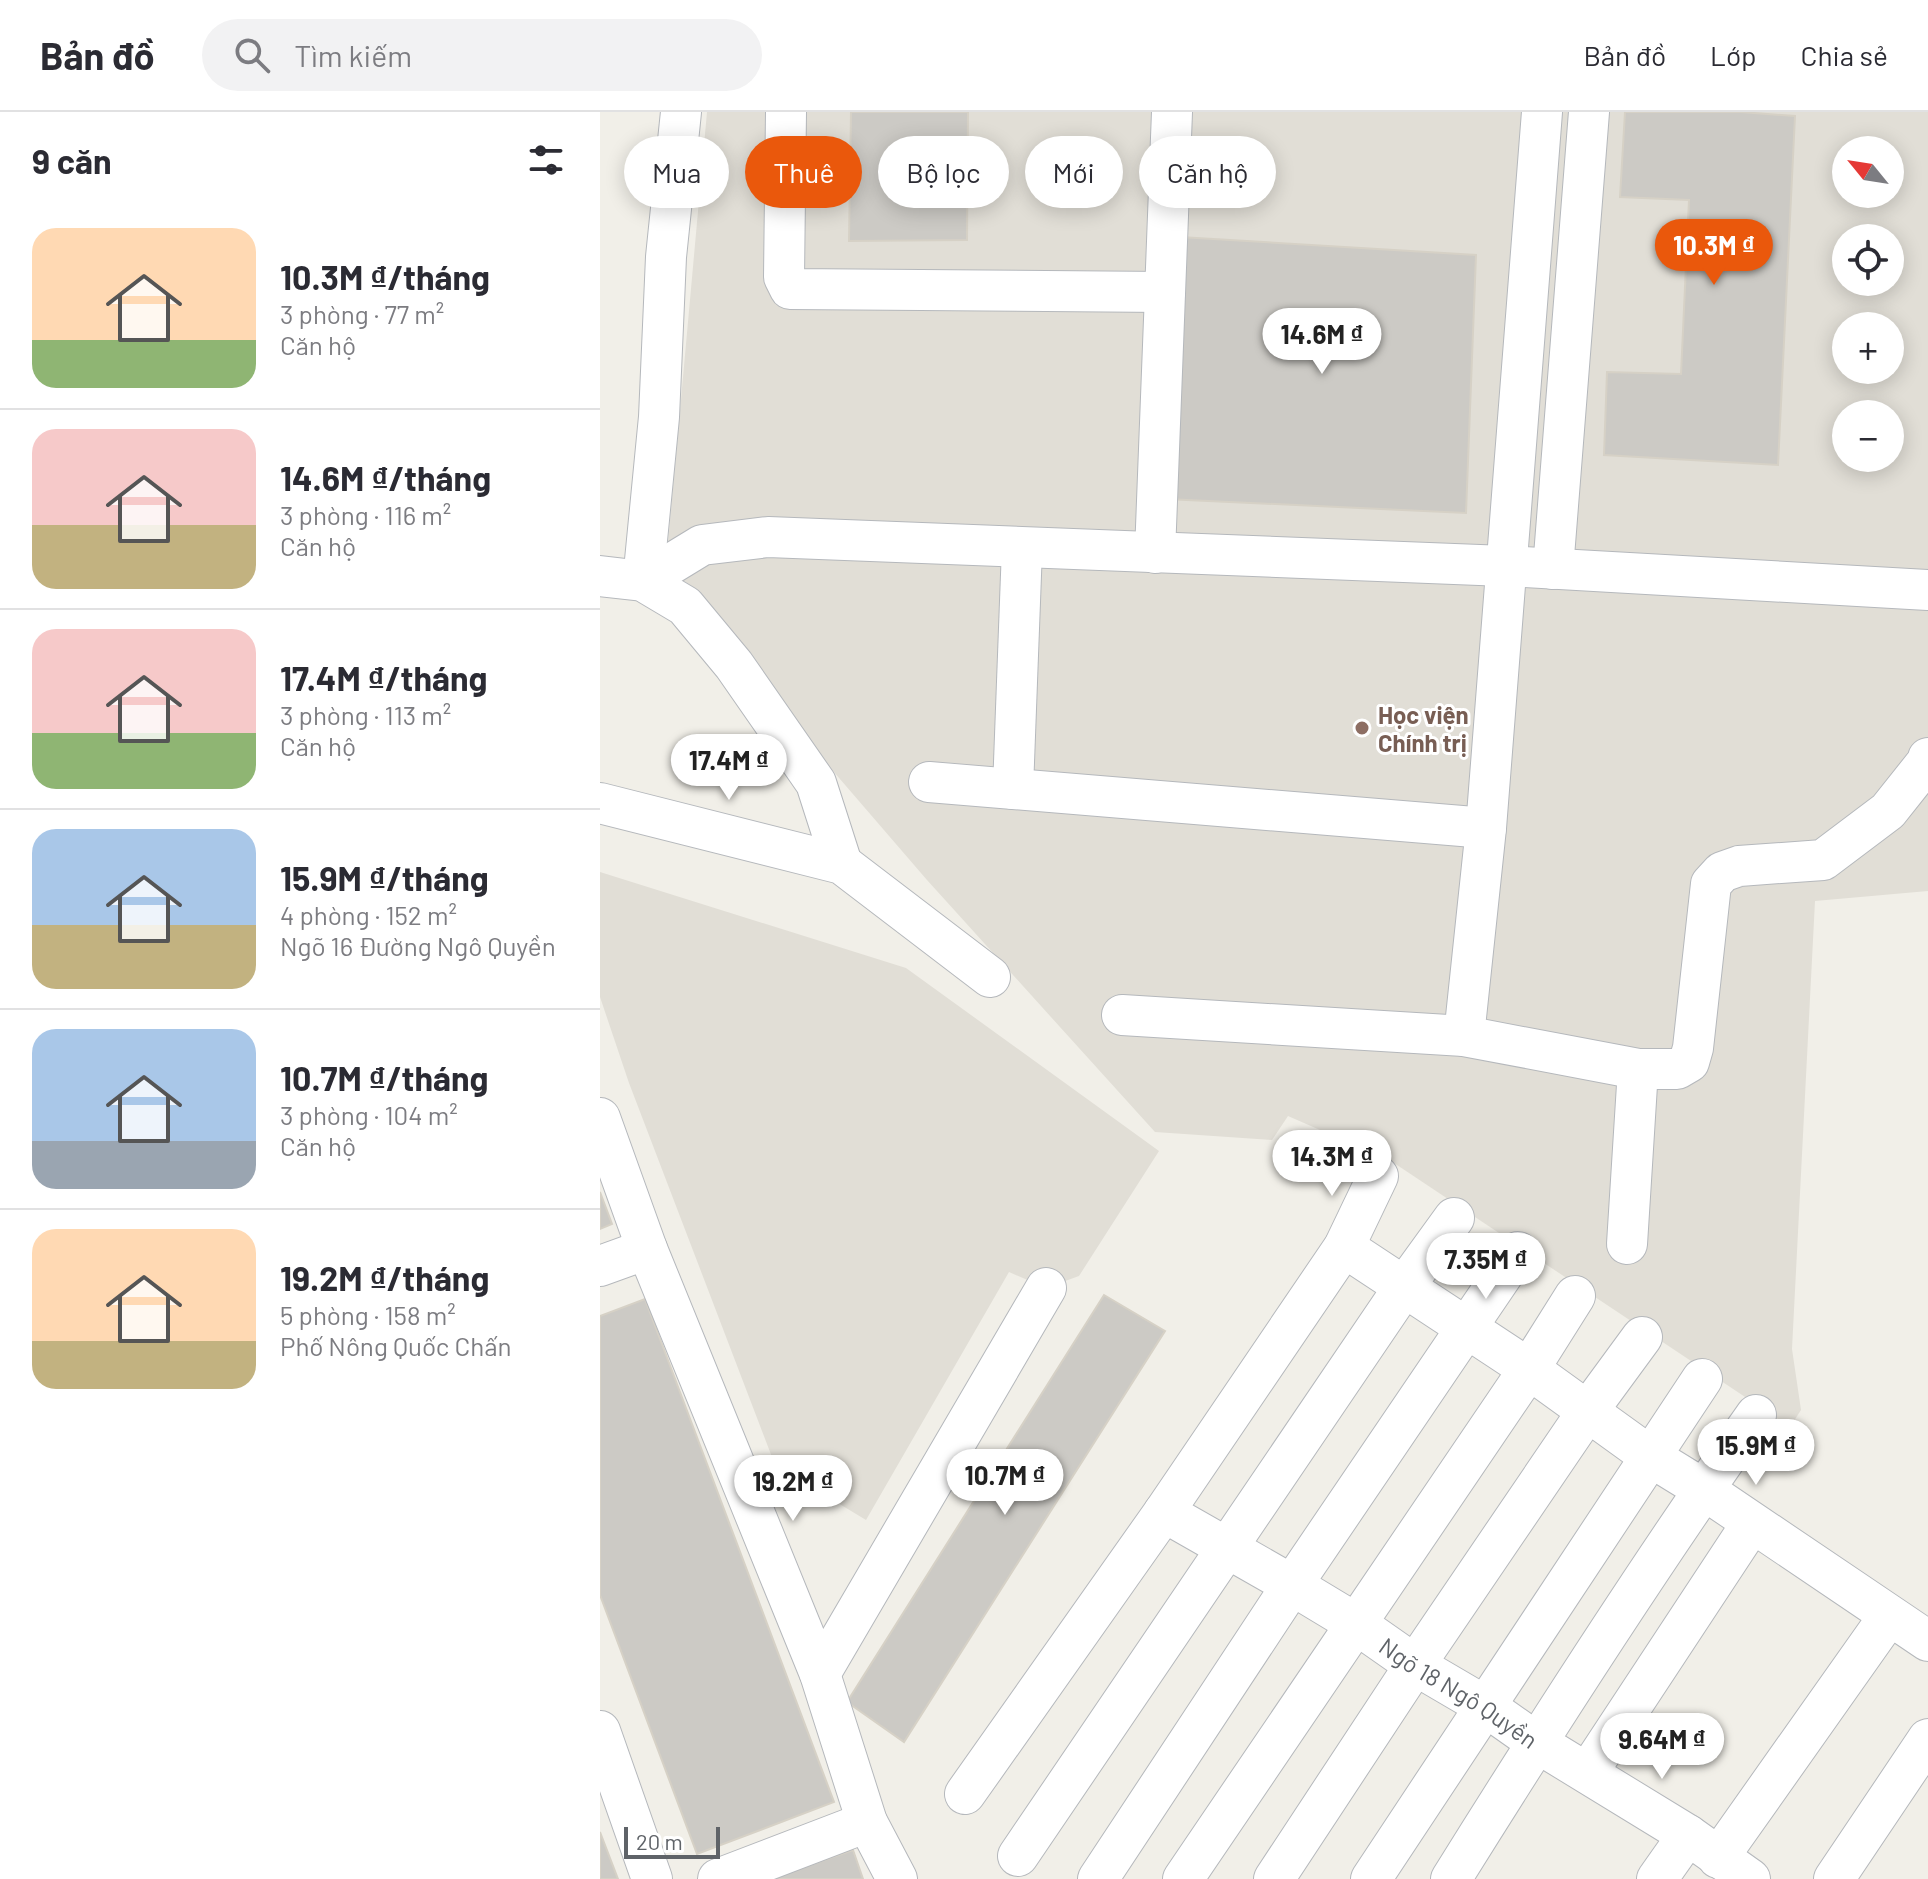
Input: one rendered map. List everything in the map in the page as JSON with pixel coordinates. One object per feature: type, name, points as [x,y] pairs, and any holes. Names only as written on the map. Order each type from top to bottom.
[{"type":"street","points":[[643,581],[659,417],[666,257],[681,112]]},
{"type":"street","points":[[786,112],[784,277],[790,289],[1165,292]]},
{"type":"street","points":[[1155,553],[1172,112]]},
{"type":"street","points":[[1464,1036],[1486,828],[1542,112]]},
{"type":"street","points":[[1553,569],[1589,112]]},
{"type":"street","points":[[643,581],[702,545],[768,537],[1505,566],[1928,590]]},
{"type":"street","points":[[1013,789],[1022,548]]},
{"type":"street","points":[[600,576],[643,581],[685,606],[734,665],[816,783],[842,864]]},
{"type":"street","points":[[1122,1015],[1464,1036],[1638,1069],[1677,1069],[1689,1062],[1693,1048],[1711,884],[1722,872],[1739,866],[1823,860],[1888,811],[1928,758]]},
{"type":"street","points":[[929,782],[1486,828]]},
{"type":"street","points":[[600,803],[842,864],[990,977]]},
{"type":"street","points":[[1627,1244],[1638,1069]]},
{"type":"street","points":[[600,1118],[647,1249],[820,1674],[867,1822],[897,1879]]},
{"type":"street","points":[[965,1794],[1164,1512],[1344,1247],[1378,1176]]},
{"type":"street","points":[[1018,1856],[1454,1218]]},
{"type":"street","points":[[1344,1247],[1928,1641]]},
{"type":"street","points":[[600,1266],[647,1249]]},
{"type":"street","points":[[1098,1879],[1292,1585],[1518,1252]]},
{"type":"street","points":[[820,1674],[1046,1288]]},
{"type":"street","points":[[1183,1879],[1529,1369],[1575,1296]]},
{"type":"street","points":[[1274,1879],[1415,1665],[1587,1412],[1642,1337]]},
{"type":"street","points":[[1371,1879],[1702,1379]]},
{"type":"street","points":[[1451,1879],[1536,1742],[1703,1489],[1756,1415]]},
{"type":"street","name":"Ngõ 18 Ngô Quyền","points":[[1164,1512],[1355,1623],[1415,1665],[1485,1706],[1536,1742],[1719,1857]]},
{"type":"street","points":[[1588,1772],[1752,1523]]},
{"type":"street","points":[[1657,1879],[1719,1857],[1889,1616]]},
{"type":"street","points":[[600,1731],[652,1879]]},
{"type":"street","points":[[1834,1879],[1928,1739]]},
{"type":"street","points":[[718,1879],[867,1822]]},
{"type":"shaded area","name":"Học viện Chính trị","points":[[707,112],[1928,112],[1928,891],[1815,901],[1792,1349],[1801,1410],[1790,1427],[1391,1161],[1288,1116],[1272,1140],[1155,1132],[927,880],[665,576],[698,208],[729,208],[729,136],[705,136]]},
{"type":"shaded area","points":[[600,872],[906,968],[1159,1151],[1079,1276],[1046,1288],[1009,1272],[866,1520],[775,1465],[629,1083],[600,997]]},
{"type":"building","points":[[851,112],[968,112],[968,136],[878,136],[878,208],[967,208],[967,240],[849,241],[850,208],[862,208],[862,136],[851,136]]},
{"type":"building","points":[[1625,112],[1741,112],[1795,116],[1778,465],[1604,455],[1607,372],[1681,374],[1689,200],[1620,197]]},
{"type":"building","points":[[1180,237],[1476,255],[1466,513],[1166,499]]},
{"type":"building","points":[[600,1192],[612,1224],[600,1229]]},
{"type":"building","points":[[1104,1295],[1165,1331],[904,1742],[847,1702]]},
{"type":"building","points":[[645,1299],[834,1802],[697,1854],[600,1595],[600,1316]]},
{"type":"building","points":[[600,1832],[618,1879],[600,1879]]},
{"type":"building","points":[[853,1850],[863,1879],[769,1879]]},
{"type":"place","name":"Học viện Chính trị","points":[[1362,728]]}]
